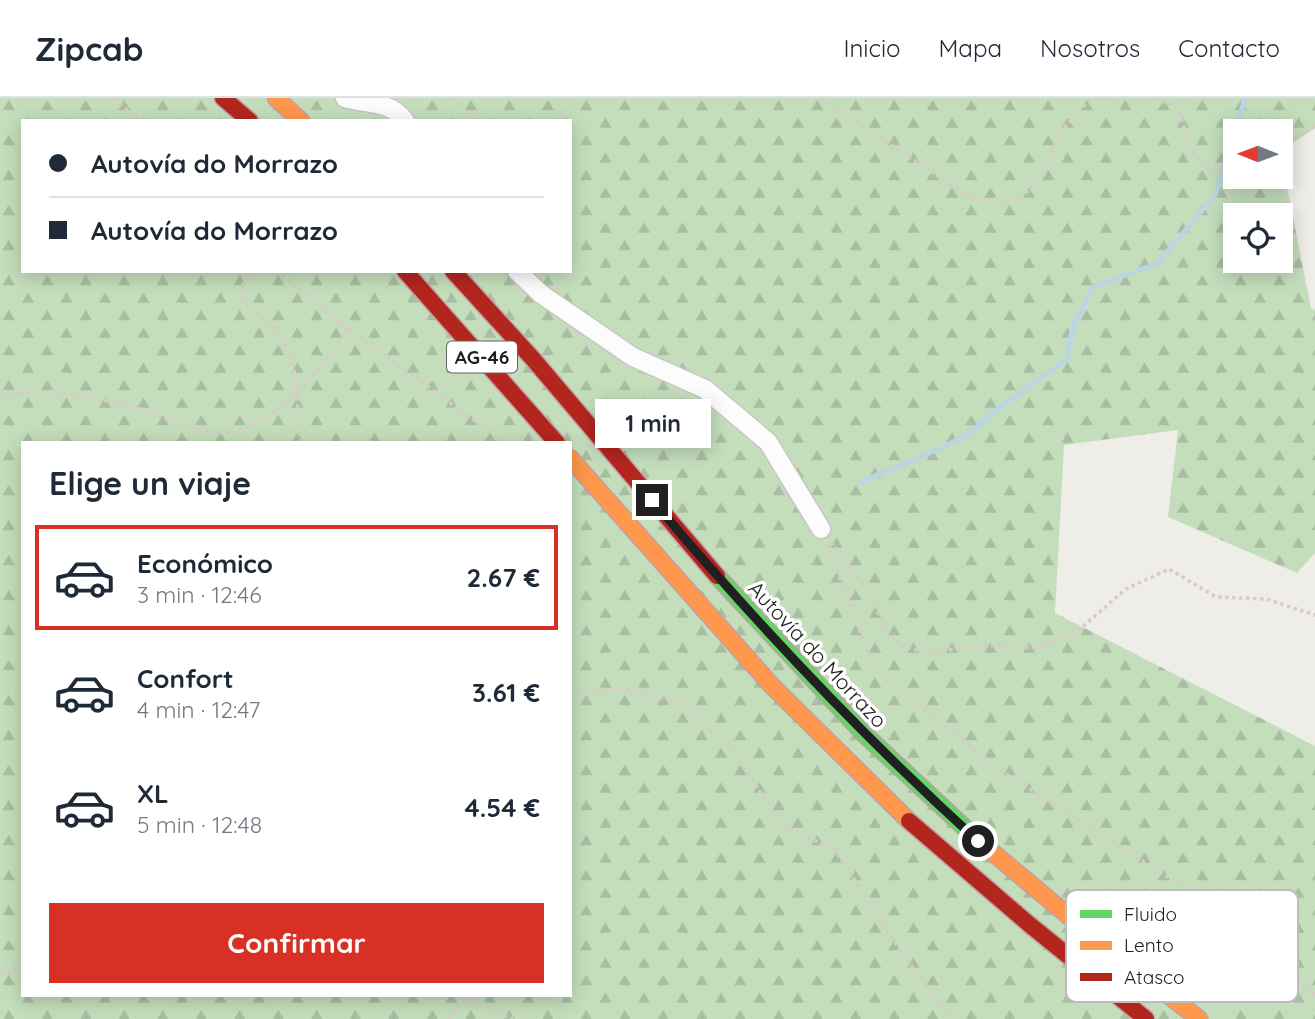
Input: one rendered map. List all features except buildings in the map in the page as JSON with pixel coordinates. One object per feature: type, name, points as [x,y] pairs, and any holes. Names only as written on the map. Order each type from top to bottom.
[{"type":"highway","points":[[223,98],[248,119]]},
{"type":"highway","points":[[276,98],[299,119]]},
{"type":"highway","name":"AG-46","points":[[407,273],[555,441]]},
{"type":"highway","name":"Autovía do Morrazo","points":[[455,273],[510,332],[764,629],[887,759],[996,857],[1066,913]]},
{"type":"highway","points":[[572,460],[737,650],[845,760],[957,864],[1066,953]]},
{"type":"highway","points":[[1125,1002],[1146,1019]]},
{"type":"highway","name":"Autovía do Morrazo","points":[[1178,1002],[1199,1019]]},
{"type":"street","points":[[345,98],[382,104],[404,119]]},
{"type":"street","points":[[519,273],[541,295],[633,357],[705,388],[768,442],[821,529]]},
{"type":"path","points":[[115,98],[136,119]]},
{"type":"path","points":[[453,98],[473,119]]},
{"type":"path","points":[[821,98],[970,198],[1001,202],[1024,196],[1046,166],[1059,133],[1089,101],[1110,98]]},
{"type":"path","points":[[1156,98],[1178,108],[1196,161],[1217,173],[1223,172]]},
{"type":"path","points":[[1293,138],[1315,126]]},
{"type":"path","points":[[250,273],[244,280],[242,293],[248,308],[276,332],[293,365],[300,441]]},
{"type":"path","points":[[278,273],[347,328],[503,441]]},
{"type":"path","points":[[0,396],[27,391],[121,404],[205,431],[255,424],[281,408],[296,394],[347,328]]},
{"type":"path","points":[[821,529],[866,588],[886,629],[902,647],[929,652],[996,645],[1036,648],[1049,644],[1073,635],[1126,589],[1168,569],[1216,597],[1266,599],[1315,615]]},
{"type":"path","points":[[821,529],[870,659],[900,688],[996,767],[1188,890]]},
{"type":"path","points":[[572,691],[631,689],[683,704],[735,753],[782,825],[835,850],[900,950],[952,1019]]},
{"type":"path","points":[[0,973],[21,968]]},
{"type":"path","points":[[1298,979],[1315,995]]},
{"type":"path","points":[[461,997],[513,1019]]},
{"type":"path","points":[[449,1019],[466,1000]]},
{"type":"green space","points":[[0,98],[1315,98],[1315,128],[1293,143],[1293,119],[1223,119],[1223,189],[1287,189],[1290,203],[1223,203],[1223,273],[1293,273],[1293,217],[1311,308],[1315,310],[1315,553],[1297,573],[1168,517],[1178,430],[1064,445],[1055,613],[1315,746],[1315,1019],[0,1019]]},
{"type":"waterway","points":[[1239,119],[1245,98]]},
{"type":"waterway","points":[[861,482],[946,446],[971,432],[996,410],[1067,359],[1073,326],[1093,287],[1158,263],[1215,195],[1223,171]]},
{"type":"traffic: fast","points":[[717,576],[865,735],[979,841]]},
{"type":"traffic: slow","points":[[276,98],[299,119]]},
{"type":"traffic: slow","points":[[572,460],[773,687],[909,821]]},
{"type":"traffic: slow","points":[[979,841],[1066,914]]},
{"type":"traffic: slow","points":[[1177,1002],[1199,1019]]},
{"type":"traffic: jam","points":[[223,98],[248,119]]},
{"type":"traffic: jam","points":[[407,273],[555,441]]},
{"type":"traffic: jam","points":[[455,273],[533,359],[717,576]]},
{"type":"traffic: jam","points":[[909,821],[1066,954]]},
{"type":"traffic: jam","points":[[1125,1002],[1146,1019]]},
{"type":"route","points":[[652,500],[764,629],[887,759],[978,841]]}]
